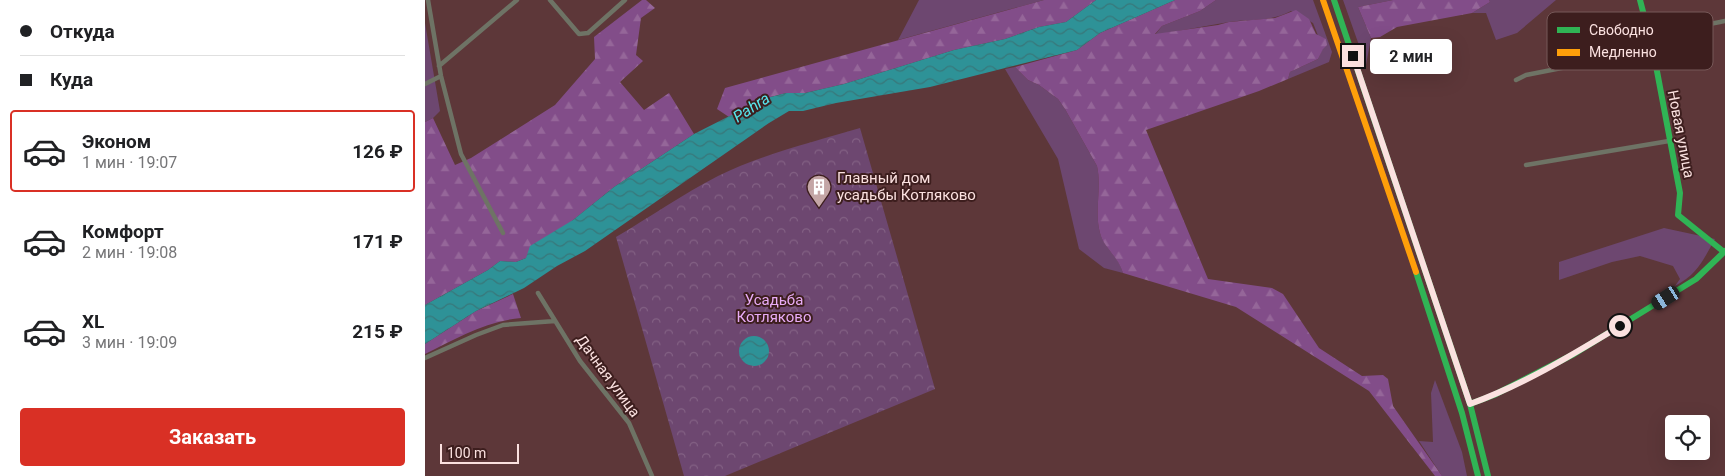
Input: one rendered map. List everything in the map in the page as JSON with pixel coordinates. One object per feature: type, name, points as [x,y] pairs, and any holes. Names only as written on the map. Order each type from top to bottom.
[{"type":"main road","points":[[1323,0],[1438,337],[1462,413],[1478,476]]},
{"type":"main road","points":[[1333,0],[1470,404],[1488,476]]},
{"type":"main road","name":"Новая улица","points":[[1656,70],[1680,194],[1678,216],[1724,252]]},
{"type":"main road","points":[[1470,404],[1494,395],[1575,354],[1697,279],[1724,252]]},
{"type":"street","points":[[428,0],[441,76],[461,154],[503,233]]},
{"type":"street","points":[[439,66],[517,0]]},
{"type":"street","points":[[550,0],[579,34],[588,33],[625,0]]},
{"type":"street","points":[[425,19],[431,16]]},
{"type":"street","points":[[1516,80],[1526,75],[1551,70]]},
{"type":"street","points":[[425,84],[441,76]]},
{"type":"street","points":[[1526,165],[1669,142]]},
{"type":"street","name":"Дачная улица","points":[[538,293],[580,361],[629,422],[652,476]]},
{"type":"street","points":[[425,358],[503,325],[555,321]]},
{"type":"green space","points":[[642,0],[646,0],[655,8],[641,18],[636,55],[643,61],[620,82],[644,110],[669,93],[694,134],[614,187],[526,258],[516,262],[500,261],[488,270],[425,305],[425,122],[433,118],[455,165],[471,158],[555,105],[595,59],[594,37]]},
{"type":"green space","points":[[919,0],[1044,0],[898,40]]},
{"type":"green space","points":[[1044,0],[1096,0],[1066,22],[1039,27],[1005,39],[954,50],[844,84],[805,93],[786,93],[763,99],[729,117],[717,109],[725,88]]},
{"type":"green space","points":[[1175,0],[1216,0],[1200,11],[1162,26],[1155,34],[1229,22],[1275,18],[1296,10],[1309,19],[1316,34],[1326,39],[1327,45],[1318,59],[1290,72],[1288,79],[1146,130],[1208,279],[1272,288],[1283,294],[1319,348],[1362,376],[1383,375],[1388,379],[1393,406],[1442,476],[1435,476],[1369,391],[1236,307],[1123,273],[1118,262],[1104,243],[1098,225],[1099,183],[1097,166],[1058,99],[1039,85],[1028,80],[1015,67],[1077,50],[1100,33]]},
{"type":"green space","points":[[1216,0],[1313,0],[1332,52],[1329,62],[1288,79],[1290,72],[1318,59],[1323,48],[1313,23],[1291,11],[1268,19],[1229,22],[1155,35],[1162,26],[1200,11]]},
{"type":"green space","points":[[1343,0],[1393,0],[1358,7],[1371,38],[1366,65]]},
{"type":"green space","points":[[1393,0],[1489,0],[1490,2],[1472,13],[1397,27],[1380,37],[1371,38],[1358,7]]},
{"type":"green space","points":[[1489,0],[1556,0],[1517,33],[1496,40],[1486,13],[1472,13],[1490,2]]},
{"type":"green space","points":[[425,23],[440,111],[433,118],[425,122]]},
{"type":"green space","points":[[1015,67],[1028,80],[1039,85],[1058,99],[1097,166],[1099,183],[1098,225],[1102,238],[1123,273],[1104,268],[1079,249],[1058,159],[1005,69]]},
{"type":"green space","name":"Усадьба Котляково","points":[[860,128],[935,389],[725,476],[684,476],[616,237],[692,190],[735,168],[788,149]]},
{"type":"green space","points":[[1664,228],[1715,239],[1695,271],[1675,286],[1680,279],[1673,266],[1640,256],[1612,262],[1559,280],[1559,262]]},
{"type":"green space","points":[[513,294],[521,318],[483,327],[425,354],[425,344],[476,311]]},
{"type":"green space","points":[[1435,380],[1462,452],[1467,476],[1442,476],[1419,441],[1433,442],[1431,393]]},
{"type":"water","name":"Pahra","points":[[1096,0],[1175,0],[1100,33],[1077,50],[930,87],[836,103],[803,111],[789,111],[585,251],[557,266],[524,288],[476,311],[425,344],[425,305],[488,270],[500,261],[516,262],[526,258],[530,246],[573,220],[614,187],[694,134],[763,99],[786,93],[805,93],[844,84],[954,50],[1005,39],[1039,27],[1066,22]]},
{"type":"water","points":[[754,336],[760,337],[768,345],[768,357],[760,365],[754,366],[748,365],[740,357],[739,351],[740,345],[748,337]]},
{"type":"traffic: fast","points":[[1334,0],[1470,404],[1488,476]]},
{"type":"traffic: fast","points":[[1640,0],[1643,12]]},
{"type":"traffic: fast","points":[[1657,70],[1680,193],[1678,215],[1724,252]]},
{"type":"traffic: fast","points":[[1470,404],[1494,395],[1574,354],[1696,279],[1725,251]]},
{"type":"traffic: fast","points":[[1416,272],[1462,413],[1478,476]]},
{"type":"traffic: slow","points":[[1323,0],[1416,272]]},
{"type":"place","name":"Главный дом усадьбы Котляково","points":[[819,208]]},
{"type":"route","points":[[1353,56],[1470,404],[1494,395],[1575,354],[1620,326]]}]
